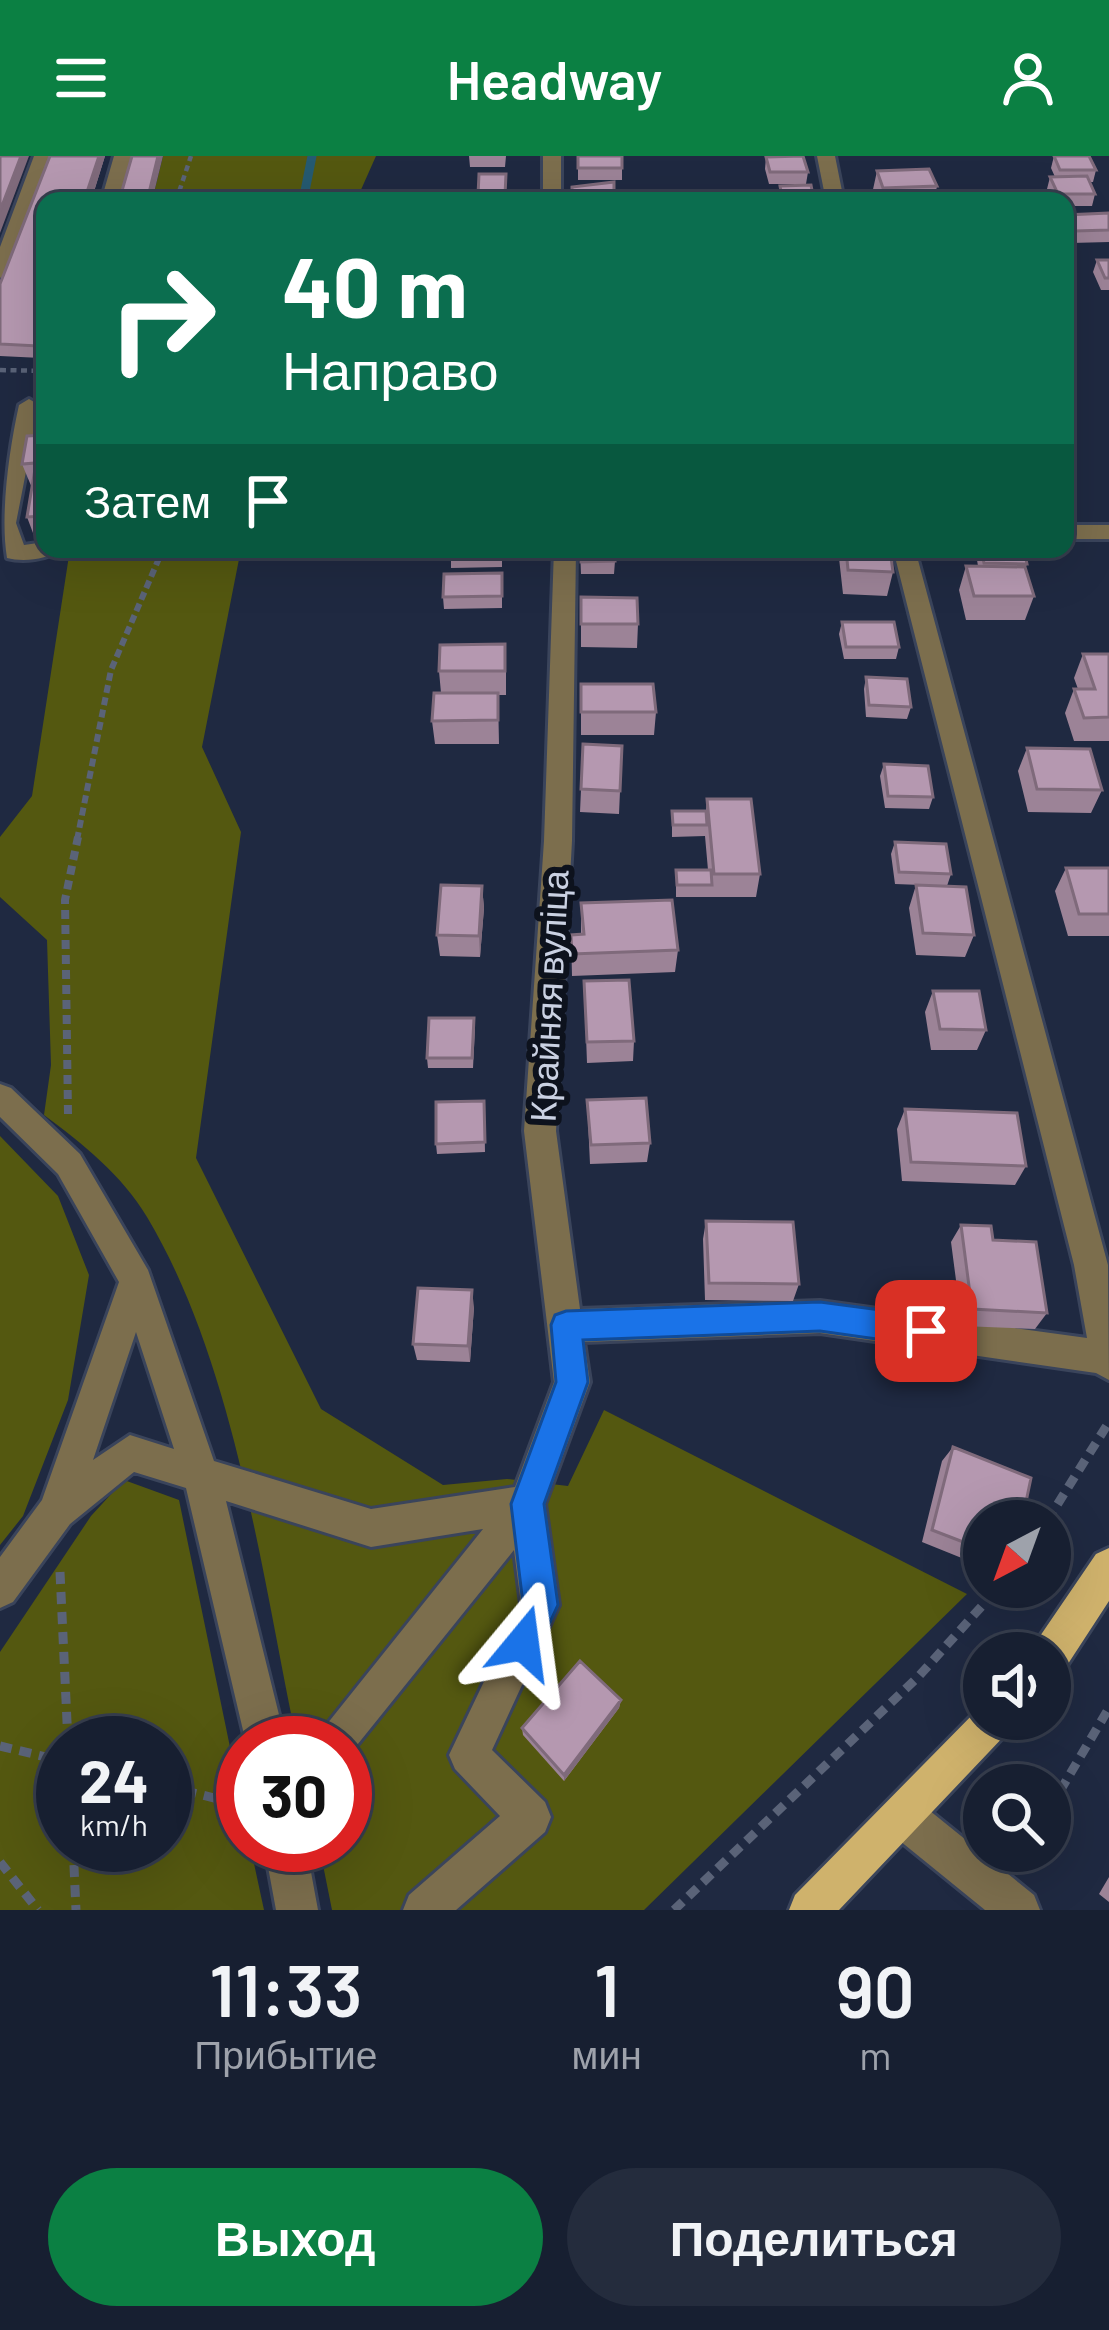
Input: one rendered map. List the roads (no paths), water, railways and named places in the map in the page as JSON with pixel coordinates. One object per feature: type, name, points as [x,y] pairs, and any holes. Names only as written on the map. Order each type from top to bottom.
[{"type":"main road","points":[[1066,1632],[1109,1567]]},
{"type":"main road","points":[[810,1910],[974,1740]]},
{"type":"street","points":[[0,272],[43,156]]},
{"type":"street","points":[[113,192],[123,156]]},
{"type":"street","points":[[552,156],[552,192]]},
{"type":"street","points":[[826,156],[833,192]]},
{"type":"street","points":[[7,556],[5,523],[29,405]]},
{"type":"street","points":[[1074,532],[1109,532]]},
{"type":"street","name":"Крайняя вуліца","points":[[358,1716],[527,1504],[572,1382],[540,1131],[558,841],[565,558]]},
{"type":"street","points":[[566,1325],[820,1317],[1109,1361],[1090,1265],[906,558]]},
{"type":"street","points":[[0,1097],[69,1164],[136,1281],[201,1474],[259,1716]]},
{"type":"street","points":[[57,1511],[136,1281]]},
{"type":"street","points":[[0,1589],[57,1511],[130,1453],[370,1528],[527,1504]]},
{"type":"street","name":"Крайняя вуліца","points":[[424,1910],[530,1817],[469,1755],[541,1605],[527,1504]]},
{"type":"street","points":[[904,1816],[1019,1910]]},
{"type":"street","points":[[290,1872],[298,1910]]},
{"type":"waterway","points":[[305,192],[312,156]]}]
